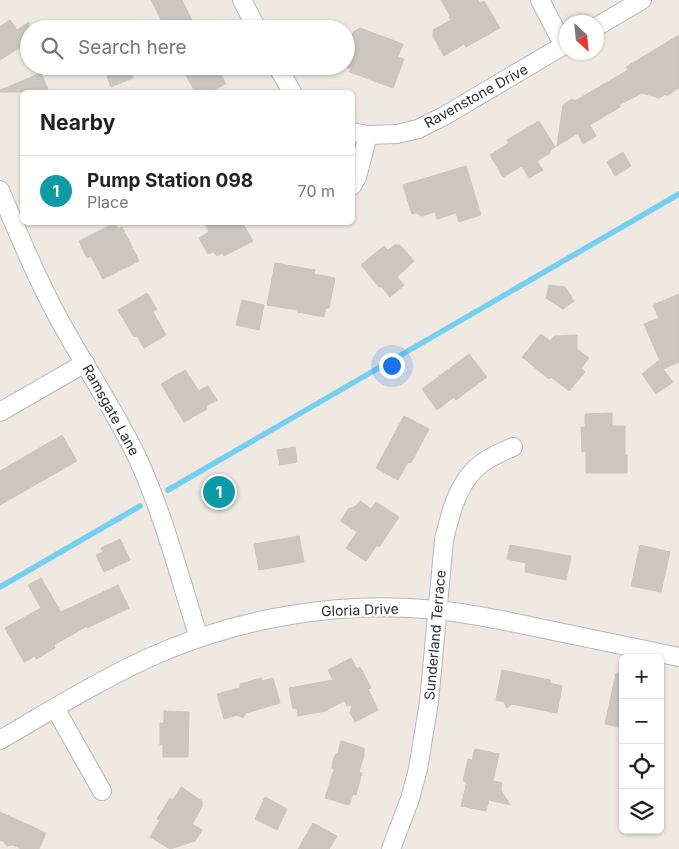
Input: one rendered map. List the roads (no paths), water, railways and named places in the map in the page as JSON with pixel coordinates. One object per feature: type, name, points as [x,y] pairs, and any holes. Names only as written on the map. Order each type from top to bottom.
[{"type":"street","points":[[242,0],[252,20]]},
{"type":"street","points":[[540,0],[559,34]]},
{"type":"street","points":[[604,22],[642,0]]},
{"type":"street","name":"Ravenstone Drive","points":[[360,133],[397,134],[418,128],[444,116],[559,49]]},
{"type":"street","points":[[282,75],[291,90]]},
{"type":"street","points":[[355,181],[357,177],[360,133]]},
{"type":"street","name":"Ramsgate Lane","points":[[0,190],[51,306],[110,406],[142,468],[155,500],[199,638]]},
{"type":"street","points":[[0,412],[85,363]]},
{"type":"street","name":"Sunderland Terrace","points":[[391,849],[410,799],[418,769],[429,702],[444,540],[455,499],[470,474],[485,461],[513,447]]},
{"type":"street","name":"Gloria Drive","points":[[0,740],[110,676],[148,658],[199,638],[288,614],[357,608],[437,610],[490,618],[679,657]]},
{"type":"street","points":[[55,708],[102,792]]},
{"type":"waterway","points":[[168,490],[679,194]]},
{"type":"waterway","points":[[0,587],[140,506]]},
{"type":"place","name":"Pump Station 098","points":[[219,492]]}]
